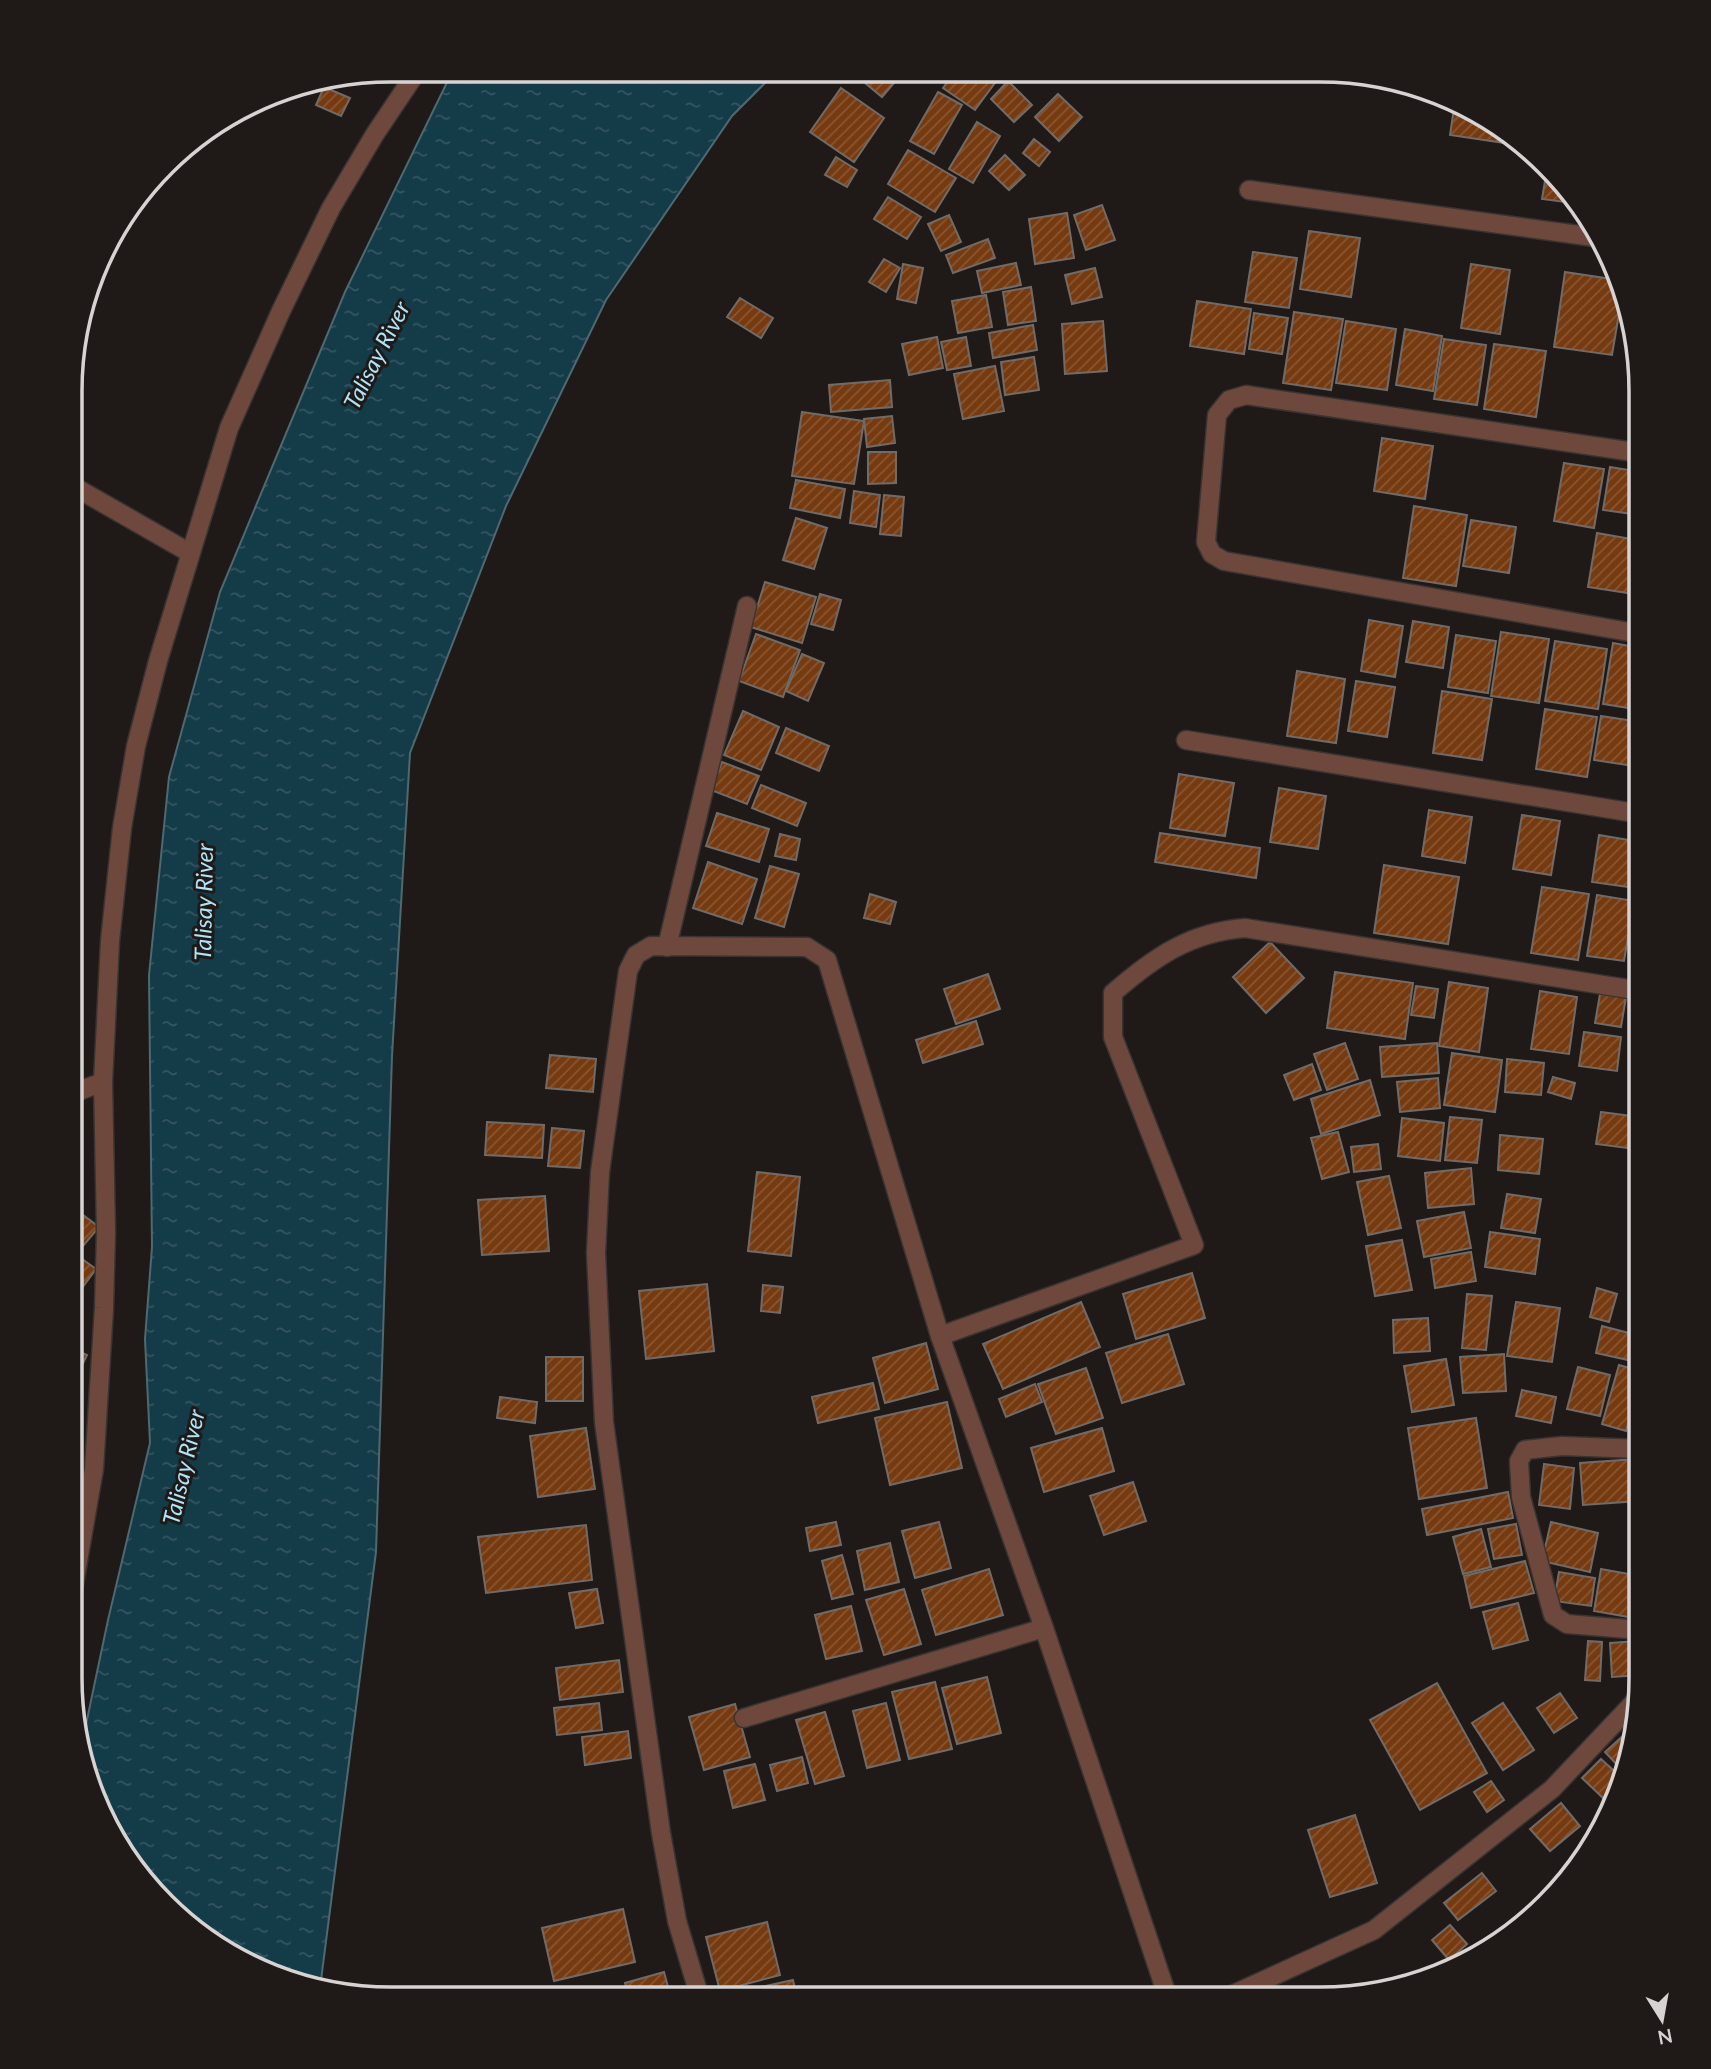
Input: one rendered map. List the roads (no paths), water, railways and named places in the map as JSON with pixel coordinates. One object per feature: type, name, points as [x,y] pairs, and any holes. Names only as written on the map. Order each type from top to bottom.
[{"type":"street","points":[[82,1539],[92,1482],[106,1232],[103,1082],[110,940],[122,828],[139,734],[158,661],[229,428],[331,208],[410,82]]},
{"type":"street","points":[[1249,190],[1586,236]]},
{"type":"street","points":[[1629,451],[1246,395],[1229,400],[1217,415],[1206,542],[1212,554],[1224,561],[1629,632]]},
{"type":"street","points":[[82,492],[190,553]]},
{"type":"street","points":[[667,947],[747,606]]},
{"type":"street","points":[[1186,740],[1629,812]]},
{"type":"street","points":[[940,1336],[1194,1245],[1113,1037],[1113,993],[1139,970],[1193,938],[1220,930],[1245,928],[1629,989]]},
{"type":"street","points":[[697,1987],[677,1921],[653,1778],[604,1422],[596,1252],[600,1172],[628,971],[636,955],[651,946],[807,947],[827,960],[940,1336],[1044,1628],[1164,1987]]},
{"type":"street","points":[[82,1090],[103,1082]]},
{"type":"street","points":[[1629,1448],[1562,1446],[1525,1450],[1519,1461],[1521,1497],[1553,1615],[1567,1624],[1629,1629]]},
{"type":"street","points":[[744,1718],[1044,1628]]},
{"type":"street","points":[[1249,1987],[1374,1930],[1552,1789],[1627,1710]]},
{"type":"water","name":"Talisay River","points":[[447,82],[766,82],[732,116],[606,300],[506,506],[410,753],[392,1056],[376,1552],[321,1979],[273,1963],[220,1935],[188,1910],[159,1881],[134,1849],[114,1814],[93,1758],[86,1725],[150,1443],[145,1339],[152,1247],[149,975],[169,777],[220,592],[345,292]]}]
